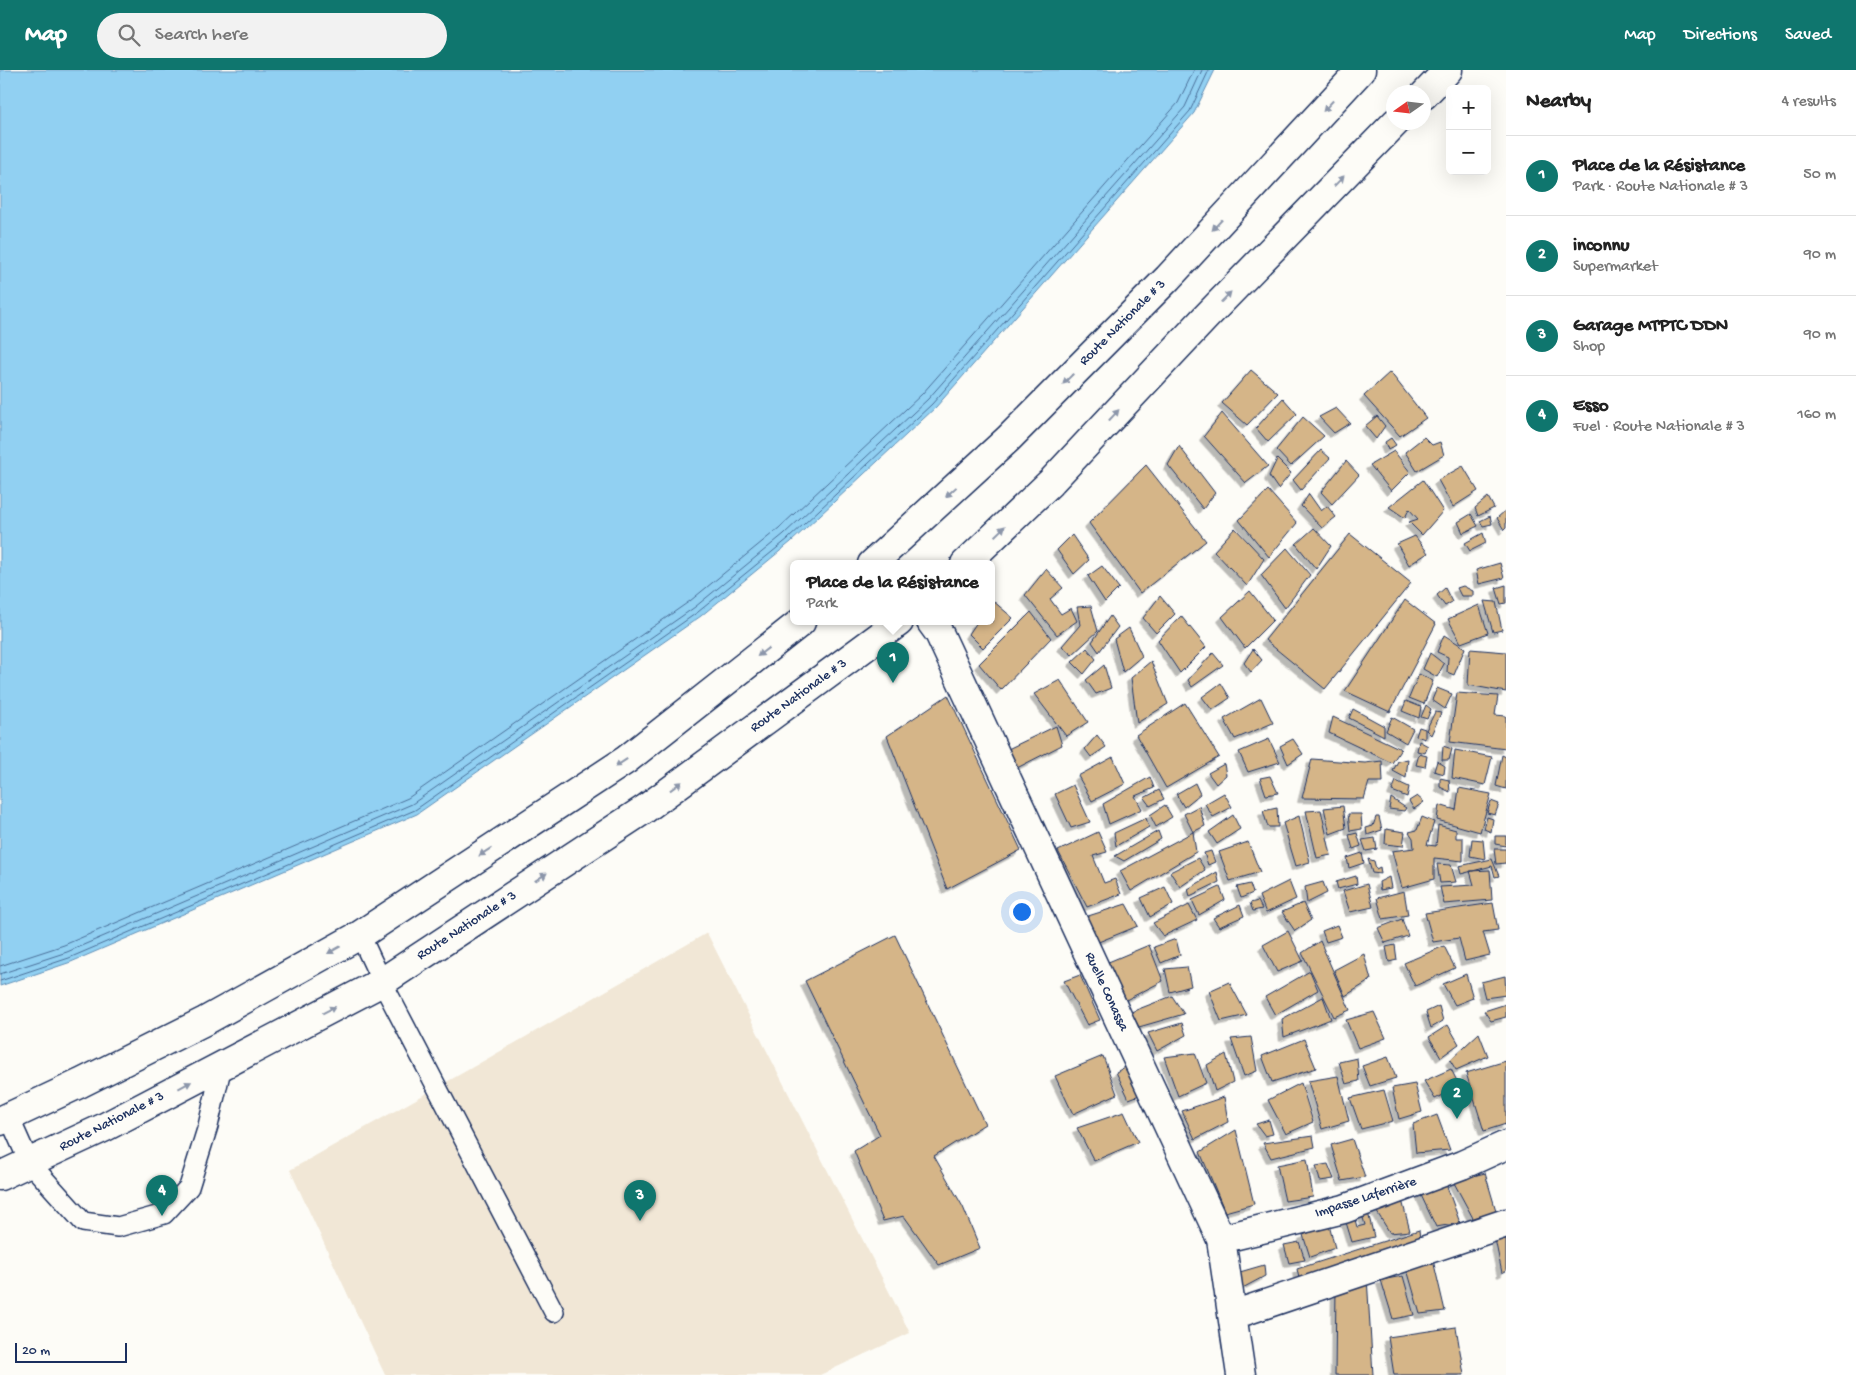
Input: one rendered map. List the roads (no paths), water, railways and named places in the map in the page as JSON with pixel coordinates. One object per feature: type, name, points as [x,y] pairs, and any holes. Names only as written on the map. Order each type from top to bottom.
[{"type":"main road","name":"Route Nationale # 3","points":[[876,560],[1008,439],[1168,278],[1361,70]]},
{"type":"main road","points":[[1431,88],[1448,70]]},
{"type":"main road","points":[[969,560],[1050,483],[1205,318],[1388,130]]},
{"type":"main road","points":[[5,1119],[205,1021],[360,935],[626,760],[797,625]]},
{"type":"main road","name":"Route Nationale # 3","points":[[0,1176],[103,1128],[382,982],[645,809],[896,625]]},
{"type":"main road","name":"Ruelle Conassa","points":[[933,625],[939,633],[1221,1239],[1241,1375]]},
{"type":"main road","name":"Impasse Laferrière","points":[[1221,1239],[1344,1208],[1462,1164],[1506,1145]]},
{"type":"main road","points":[[1233,1315],[1506,1223]]},
{"type":"lane","points":[[360,935],[382,982],[554,1312]]},
{"type":"lane","points":[[5,1119],[29,1162],[83,1222],[118,1227],[164,1214],[189,1187],[208,1126],[222,1065]]},
{"type":"water","points":[[0,70],[1215,70],[1194,113],[936,407],[791,542],[701,616],[417,814],[71,962],[0,986]]},
{"type":"place","name":"Place de la Résistance","points":[[893,683]]},
{"type":"place","name":"inconnu","points":[[1457,1119]]},
{"type":"place","name":"Esso","points":[[162,1216]]},
{"type":"place","name":"Garage MTPTC DDN","points":[[640,1221]]}]
